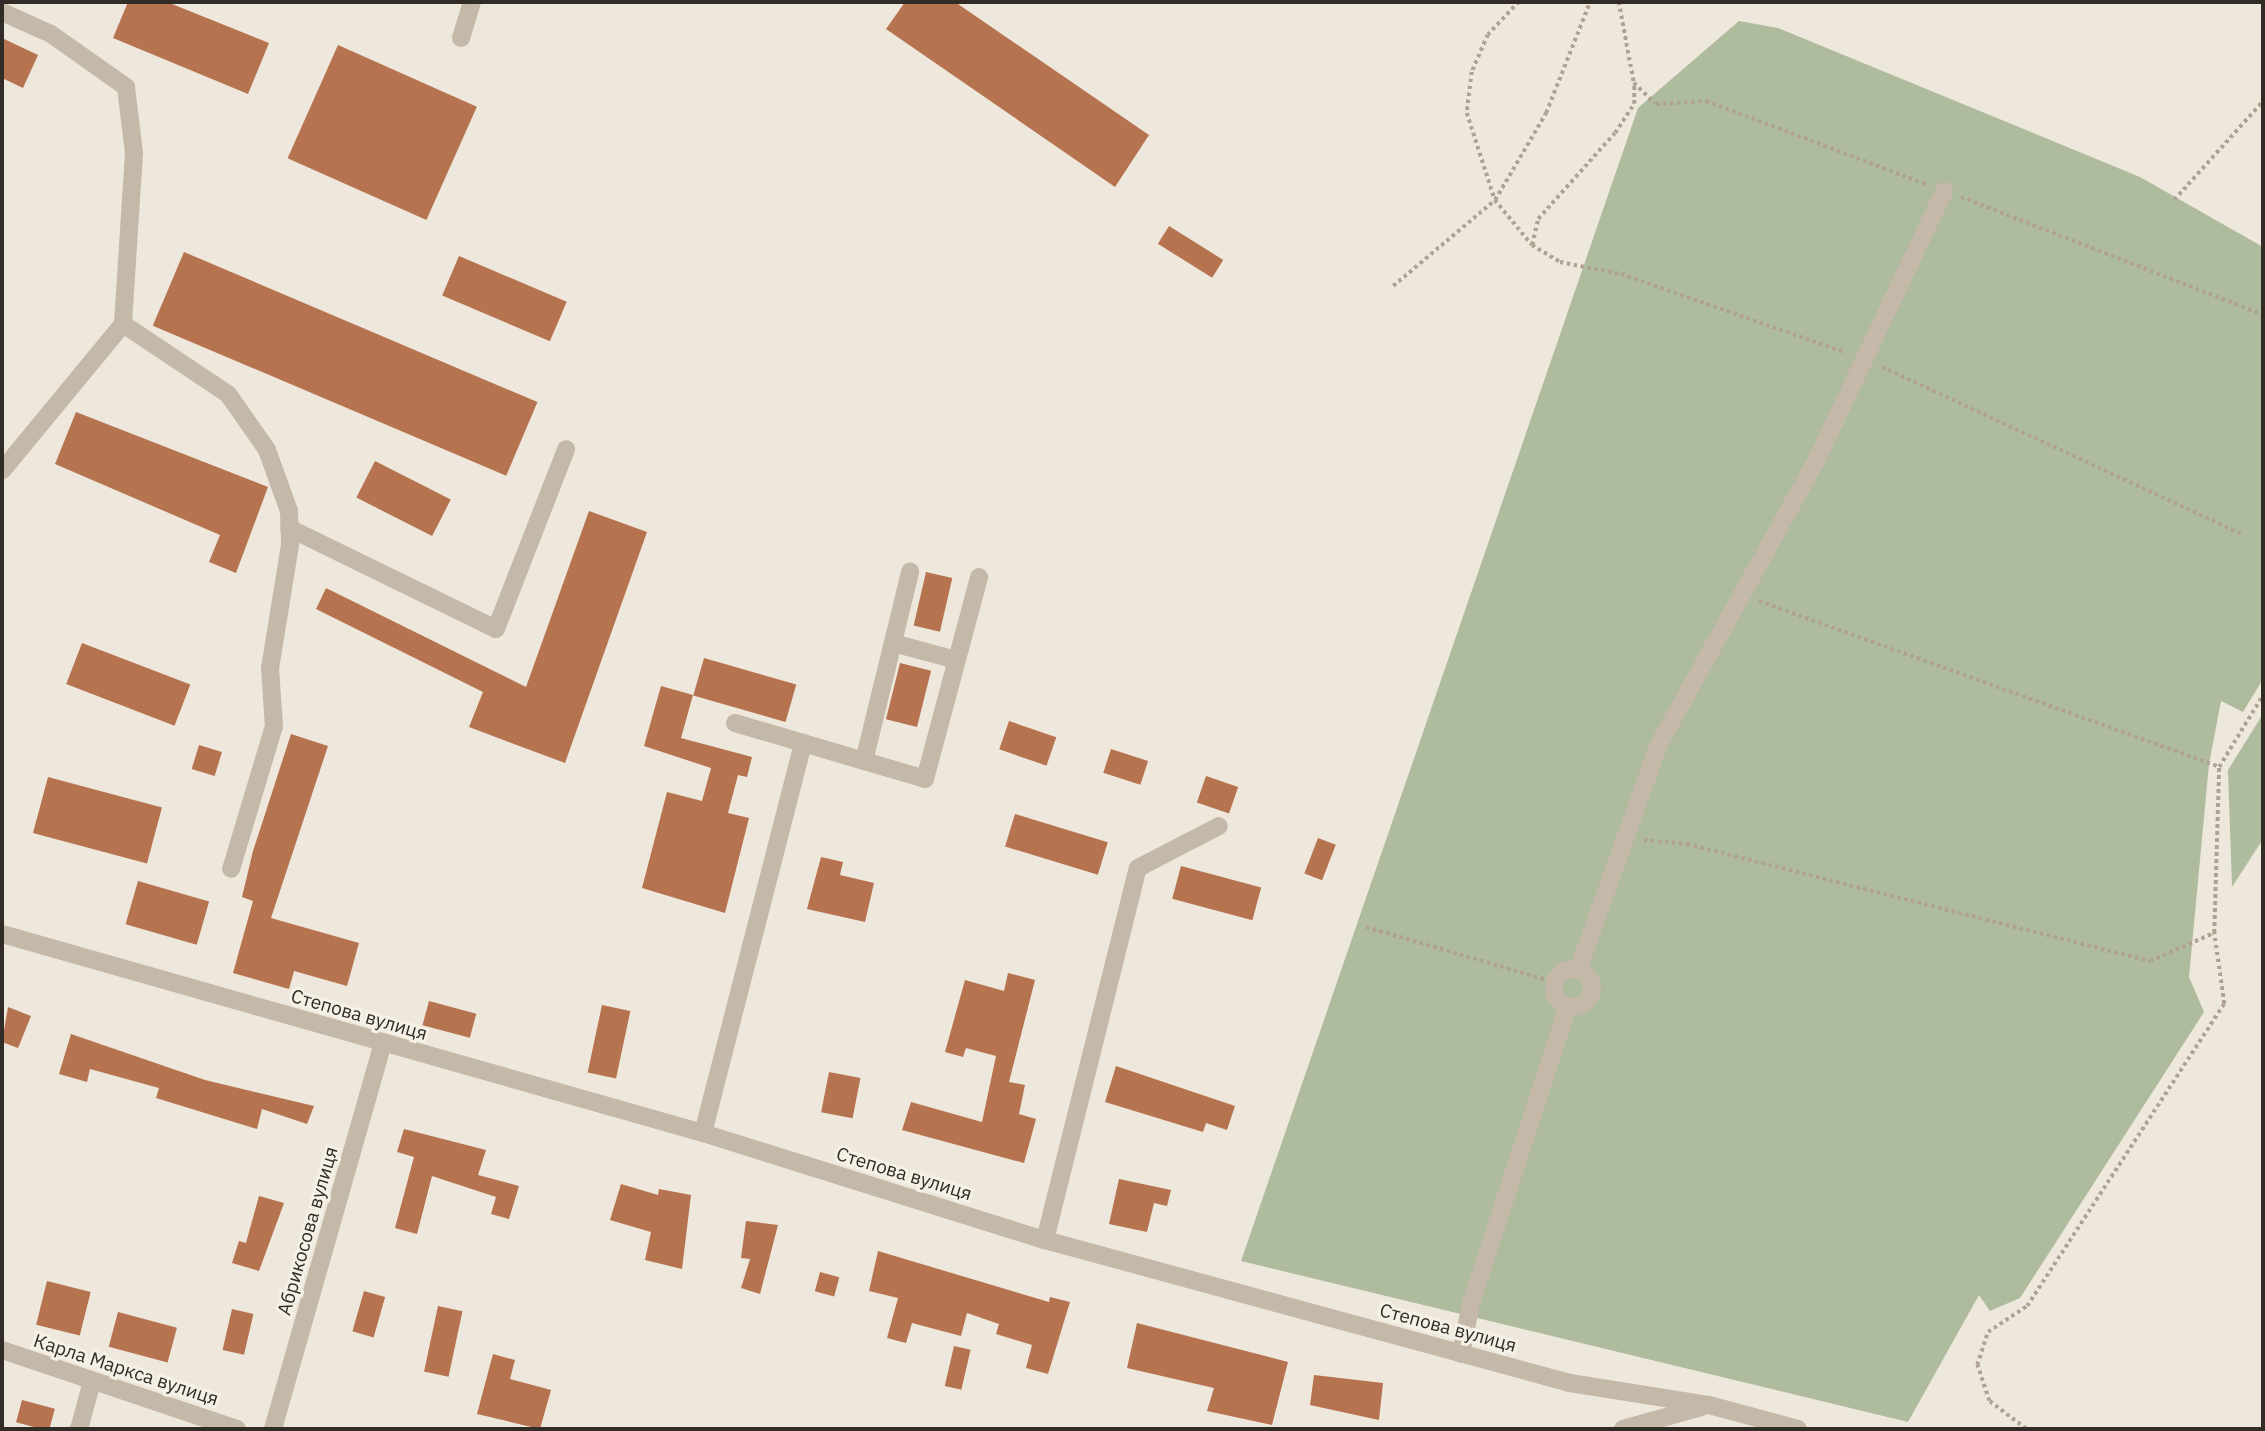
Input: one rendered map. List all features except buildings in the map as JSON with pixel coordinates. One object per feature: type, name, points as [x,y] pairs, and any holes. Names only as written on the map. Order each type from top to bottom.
[{"type":"street","points":[[461,38],[472,2]]},
{"type":"street","points":[[2,12],[51,34],[126,87],[134,153],[124,324],[2,471]]},
{"type":"street","points":[[1578,970],[1658,746],[1866,360],[1944,191]]},
{"type":"street","points":[[124,324],[228,394],[267,450],[289,528],[270,668],[274,726],[231,869]]},
{"type":"street","points":[[289,528],[496,629],[566,449]]},
{"type":"street","points":[[864,761],[910,572]]},
{"type":"street","points":[[735,723],[925,779],[979,577]]},
{"type":"street","points":[[893,643],[956,660]]},
{"type":"street","points":[[703,1133],[803,743]]},
{"type":"street","points":[[1045,1240],[1138,868],[1219,826]]},
{"type":"street","name":"Степова вулиця","points":[[2,934],[703,1133],[1045,1240],[1570,1384],[1709,1405],[1798,1429]]},
{"type":"street","points":[[1578,970],[1590,978],[1592,993],[1583,1005],[1567,1007],[1555,998],[1554,982],[1564,971],[1578,970]]},
{"type":"street","points":[[1461,1354],[1471,1303],[1567,1007]]},
{"type":"street","name":"Абрикосова вулиця","points":[[273,1429],[383,1044]]},
{"type":"street","name":"Карла Маркса вулиця","points":[[2,1350],[91,1385],[237,1429]]},
{"type":"street","points":[[79,1429],[91,1385]]},
{"type":"street","points":[[1623,1429],[1709,1405]]},
{"type":"path","points":[[1519,2],[1488,35],[1472,72],[1467,113],[1495,200],[1532,245],[1560,262],[1621,274],[1866,360],[2244,535]]},
{"type":"path","points":[[1393,286],[1495,200],[1546,113],[1590,2]]},
{"type":"path","points":[[1532,245],[1538,219],[1628,113],[1634,83],[1619,2]]},
{"type":"path","points":[[1634,83],[1656,104],[1706,102],[2263,315]]},
{"type":"path","points":[[2174,200],[2263,101]]},
{"type":"path","points":[[1741,594],[2219,767]]},
{"type":"path","points":[[2026,1429],[1989,1401],[1976,1365],[1988,1332],[2027,1306],[2224,1004],[2214,933],[2219,767],[2263,695]]},
{"type":"path","points":[[1625,839],[1687,844],[2150,961],[2214,933]]},
{"type":"path","points":[[1366,927],[1554,982]]},
{"type":"green space","points":[[1739,21],[1778,28],[2140,177],[2263,247],[2263,679],[2243,712],[2221,701],[2209,764],[2189,977],[2204,1012],[2020,1298],[1990,1311],[1979,1295],[1908,1422],[1241,1261],[1638,108]]},
{"type":"green space","points":[[2263,714],[2263,839],[2232,887],[2228,770]]}]
